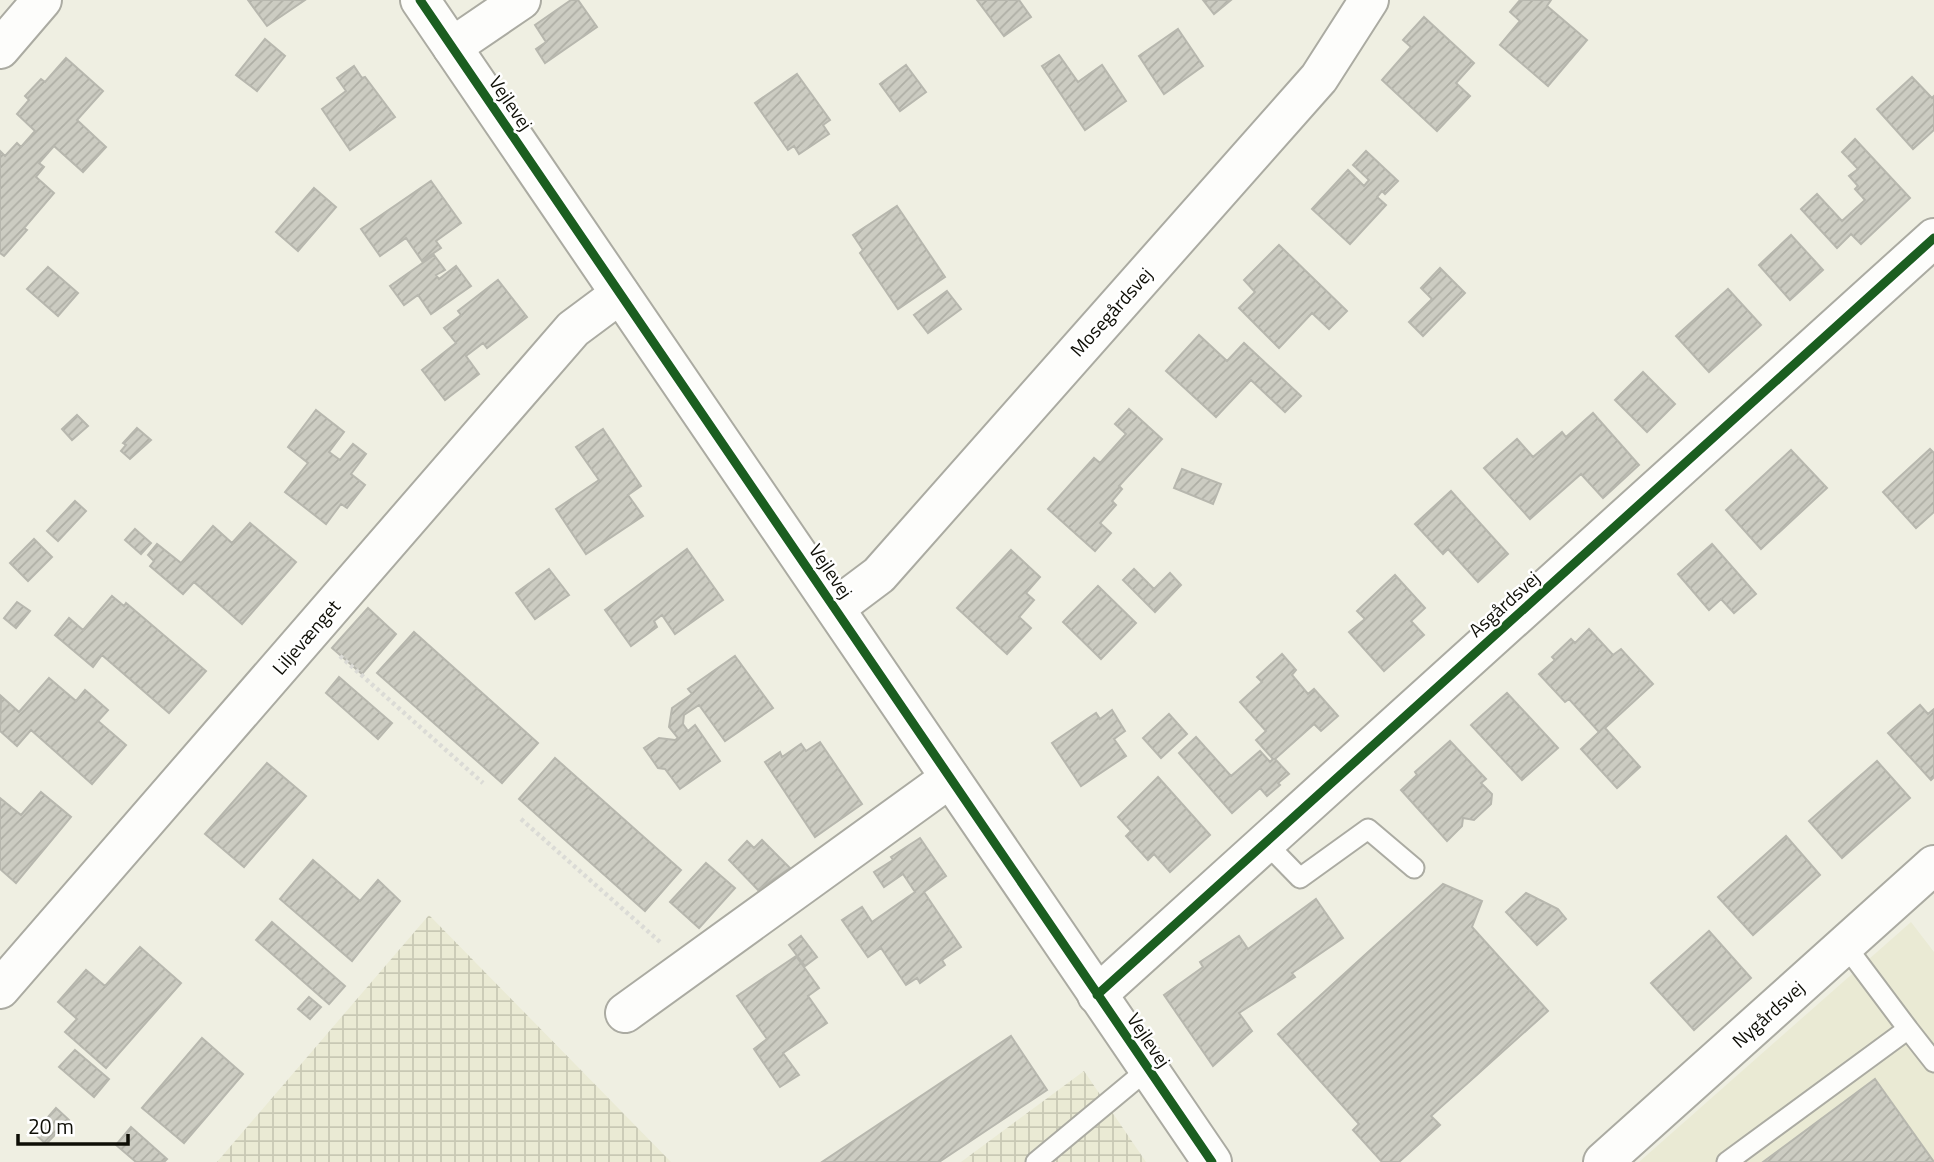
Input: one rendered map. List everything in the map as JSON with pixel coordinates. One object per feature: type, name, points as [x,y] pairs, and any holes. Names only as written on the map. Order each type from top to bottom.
[{"type":"street","points":[[0,49],[42,0]]},
{"type":"street","name":"Vejlevej","points":[[420,0],[1212,1162]]},
{"type":"street","points":[[452,47],[521,0]]},
{"type":"street","name":"Mosegårdsvej","points":[[835,608],[879,575],[1319,78],[1369,0]]},
{"type":"street","name":"Asgårdsvej","points":[[1097,995],[1934,239]]},
{"type":"street","name":"Liljevænget","points":[[0,989],[573,329],[620,294]]},
{"type":"street","points":[[625,1013],[950,778]]},
{"type":"street","name":"Nygårdsvej","points":[[1602,1162],[1934,865]]},
{"type":"lane","points":[[1265,842],[1300,878],[1368,829],[1414,868]]},
{"type":"lane","points":[[1845,946],[1934,1062]]},
{"type":"lane","points":[[1727,1162],[1908,1029]]},
{"type":"lane","points":[[1036,1162],[1148,1069]]},
{"type":"path","points":[[312,630],[483,783]]},
{"type":"path","points":[[522,819],[688,967]]},
{"type":"shaded area","points":[[429,915],[671,1162],[217,1162]]},
{"type":"shaded area","points":[[1911,922],[1934,952],[1934,1162],[1639,1162]]},
{"type":"shaded area","points":[[1084,1071],[1146,1162],[961,1162]]},
{"type":"building","points":[[248,0],[305,0],[267,26]]},
{"type":"building","points":[[571,0],[578,0],[597,27],[545,63],[536,49],[546,42],[535,25]]},
{"type":"building","points":[[977,0],[1019,0],[1031,17],[1004,36]]},
{"type":"building","points":[[1203,0],[1231,0],[1214,14]]},
{"type":"building","points":[[1520,0],[1551,0],[1547,6],[1587,40],[1548,86],[1500,45],[1520,21],[1510,12]]},
{"type":"building","points":[[1424,17],[1474,63],[1456,83],[1470,96],[1437,131],[1382,80],[1411,47],[1403,40]]},
{"type":"building","points":[[1178,29],[1203,66],[1164,94],[1139,56]]},
{"type":"building","points":[[265,39],[285,56],[257,91],[236,75]]},
{"type":"building","points":[[1059,55],[1078,82],[1102,65],[1126,101],[1085,130],[1042,66]]},
{"type":"building","points":[[66,58],[103,91],[77,120],[106,147],[83,172],[54,146],[39,163],[44,167],[36,177],[54,193],[4,256],[0,253],[0,151],[5,156],[17,143],[21,147],[35,131],[17,114],[29,100],[25,96],[41,79],[45,82]]},
{"type":"building","points":[[906,65],[926,92],[900,111],[880,84]]},
{"type":"building","points":[[354,66],[395,117],[350,150],[322,109],[346,91],[337,78]]},
{"type":"building","points":[[797,74],[830,120],[823,125],[829,134],[799,154],[794,146],[788,150],[755,103]]},
{"type":"building","points":[[1912,77],[1932,98],[1934,96],[1934,130],[1913,149],[1877,109]]},
{"type":"building","points":[[1855,139],[1910,198],[1861,244],[1851,234],[1837,248],[1801,209],[1817,194],[1842,221],[1865,200],[1855,189],[1858,186],[1849,176],[1858,169],[1842,152]]},
{"type":"building","points":[[1366,151],[1398,181],[1385,194],[1382,191],[1377,197],[1386,205],[1350,244],[1312,209],[1348,170],[1364,186],[1369,180],[1353,165]]},
{"type":"building","points":[[431,181],[461,223],[436,241],[441,248],[422,261],[406,238],[380,256],[361,229]]},
{"type":"building","points":[[314,188],[336,207],[298,251],[276,232]]},
{"type":"building","points":[[897,206],[945,277],[898,309],[860,253],[863,250],[853,235]]},
{"type":"building","points":[[1791,235],[1823,270],[1790,300],[1759,265]]},
{"type":"building","points":[[1279,245],[1347,311],[1329,329],[1312,313],[1279,348],[1239,308],[1255,292],[1244,280]]},
{"type":"building","points":[[434,255],[445,270],[436,275],[439,279],[456,266],[471,286],[431,314],[418,295],[404,305],[390,286]]},
{"type":"building","points":[[48,267],[78,293],[58,316],[27,289]]},
{"type":"building","points":[[1440,268],[1465,293],[1423,336],[1409,322],[1432,299],[1421,288]]},
{"type":"building","points":[[498,280],[527,317],[487,348],[483,343],[466,356],[479,374],[445,400],[422,370],[456,343],[444,328],[461,315],[458,311]]},
{"type":"building","points":[[1728,289],[1761,325],[1709,372],[1676,336]]},
{"type":"building","points":[[947,291],[961,309],[928,333],[914,315]]},
{"type":"building","points":[[1199,335],[1227,361],[1244,343],[1301,396],[1285,412],[1251,380],[1216,417],[1166,371]]},
{"type":"building","points":[[1643,372],[1675,404],[1647,432],[1615,400]]},
{"type":"building","points":[[1129,409],[1162,439],[1119,486],[1122,489],[1112,501],[1116,505],[1100,523],[1111,533],[1095,551],[1048,509],[1094,458],[1100,463],[1126,434],[1115,424]]},
{"type":"building","points":[[316,410],[344,432],[329,452],[340,460],[353,444],[366,454],[351,474],[365,485],[347,508],[341,504],[326,524],[285,492],[308,463],[288,447]]},
{"type":"building","points":[[1593,413],[1639,465],[1603,498],[1581,474],[1530,519],[1484,468],[1517,439],[1533,457],[1562,432],[1566,437]]},
{"type":"building","points":[[77,415],[88,426],[72,440],[62,429]]},
{"type":"building","points":[[137,428],[151,440],[130,459],[121,451],[126,445],[123,443]]},
{"type":"building","points":[[603,429],[641,486],[628,495],[643,516],[586,554],[556,509],[599,480],[576,447]]},
{"type":"building","points":[[1930,449],[1934,453],[1934,512],[1916,528],[1883,492]]},
{"type":"building","points":[[1791,450],[1827,488],[1761,549],[1726,510]]},
{"type":"building","points":[[1182,469],[1221,484],[1213,504],[1174,488]]},
{"type":"building","points":[[1451,491],[1508,554],[1478,582],[1448,549],[1443,554],[1415,524]]},
{"type":"building","points":[[75,501],[86,511],[58,541],[47,531]]},
{"type":"building","points":[[250,523],[296,562],[242,624],[194,582],[183,594],[150,566],[154,561],[148,555],[157,544],[181,563],[213,526],[232,543]]},
{"type":"building","points":[[135,529],[151,543],[141,554],[125,540]]},
{"type":"building","points":[[34,539],[52,557],[28,581],[10,563]]},
{"type":"building","points":[[1712,544],[1756,594],[1734,613],[1721,599],[1709,610],[1678,574]]},
{"type":"building","points":[[687,549],[723,600],[675,634],[662,615],[654,621],[657,627],[631,646],[605,610]]},
{"type":"building","points":[[1011,550],[1040,577],[1026,593],[1034,600],[1019,617],[1031,628],[1007,654],[957,608]]},
{"type":"building","points":[[549,569],[569,595],[535,619],[516,593]]},
{"type":"building","points":[[1134,569],[1154,589],[1170,573],[1181,585],[1155,612],[1123,580]]},
{"type":"building","points":[[1395,575],[1425,608],[1411,621],[1424,635],[1384,671],[1349,632],[1365,619],[1357,611]]},
{"type":"building","points":[[1098,586],[1136,623],[1101,659],[1063,622]]},
{"type":"building","points":[[112,596],[124,606],[126,603],[206,671],[169,713],[102,655],[93,667],[55,635],[69,618],[83,630]]},
{"type":"building","points":[[17,602],[30,611],[16,628],[4,618]]},
{"type":"building","points":[[368,608],[396,634],[362,674],[332,648]]},
{"type":"building","points":[[1589,629],[1613,655],[1621,649],[1653,684],[1605,728],[1640,767],[1617,788],[1581,749],[1599,732],[1569,699],[1565,702],[1539,674],[1555,660],[1552,657],[1571,639],[1575,643]]},
{"type":"building","points":[[414,632],[538,743],[502,783],[377,673]]},
{"type":"building","points":[[1282,654],[1296,670],[1292,675],[1308,694],[1314,689],[1338,716],[1321,731],[1314,724],[1275,759],[1289,774],[1278,783],[1280,785],[1267,796],[1260,788],[1232,813],[1179,753],[1196,737],[1231,776],[1260,751],[1270,762],[1273,759],[1256,740],[1266,731],[1240,702],[1262,682],[1257,677]]},
{"type":"building","points":[[735,656],[773,708],[725,741],[699,705],[684,715],[683,724],[688,731],[695,725],[720,761],[680,789],[665,769],[658,768],[644,748],[659,738],[678,738],[669,727],[672,708],[692,694],[688,689]]},
{"type":"building","points":[[339,677],[392,723],[378,739],[326,693]]},
{"type":"building","points":[[49,678],[76,701],[85,690],[108,710],[98,721],[126,745],[92,784],[31,730],[17,746],[0,731],[1,696],[19,712]]},
{"type":"building","points":[[1507,693],[1558,748],[1522,780],[1471,725]]},
{"type":"building","points":[[1920,705],[1928,714],[1934,709],[1934,777],[1931,780],[1888,733]]},
{"type":"building","points":[[1112,710],[1125,731],[1114,739],[1126,756],[1081,786],[1052,743],[1096,713],[1100,719]]},
{"type":"building","points":[[1169,714],[1187,734],[1161,758],[1143,738]]},
{"type":"building","points":[[1450,741],[1486,779],[1481,783],[1492,794],[1491,804],[1474,820],[1463,818],[1462,826],[1447,841],[1401,790],[1417,775],[1415,772]]},
{"type":"building","points":[[820,742],[862,804],[815,837],[765,762],[780,752],[782,757],[801,744],[806,751]]},
{"type":"building","points":[[555,758],[681,870],[645,911],[519,799]]},
{"type":"building","points":[[1877,761],[1910,798],[1842,858],[1809,821]]},
{"type":"building","points":[[267,763],[306,796],[244,867],[205,834]]},
{"type":"building","points":[[1158,777],[1210,835],[1170,872],[1154,854],[1148,860],[1126,836],[1131,831],[1118,817]]},
{"type":"building","points":[[41,792],[71,817],[16,883],[0,869],[0,798],[21,815]]},
{"type":"building","points":[[1786,836],[1820,875],[1753,935],[1718,897]]},
{"type":"building","points":[[920,838],[946,876],[924,892],[961,947],[942,960],[945,965],[920,983],[917,978],[906,985],[881,948],[868,957],[842,920],[862,907],[872,922],[915,892],[903,874],[884,887],[874,872]]},
{"type":"building","points":[[762,840],[790,868],[758,890],[729,860],[747,841],[754,848]]},
{"type":"building","points":[[313,860],[360,901],[378,880],[400,901],[352,961],[280,899]]},
{"type":"building","points":[[706,863],[735,888],[699,928],[670,902]]},
{"type":"building","points":[[1443,884],[1482,901],[1472,927],[1548,1011],[1431,1116],[1440,1125],[1399,1162],[1382,1162],[1353,1130],[1359,1124],[1278,1034]]},
{"type":"building","points":[[1526,893],[1558,909],[1566,919],[1537,945],[1506,912]]},
{"type":"building","points":[[1316,899],[1343,938],[1292,973],[1295,977],[1239,1013],[1252,1031],[1213,1066],[1164,995],[1203,967],[1200,962],[1239,936],[1248,949]]},
{"type":"building","points":[[272,922],[345,986],[329,1004],[256,940]]},
{"type":"building","points":[[1709,931],[1751,978],[1694,1030],[1651,983]]},
{"type":"building","points":[[801,936],[817,957],[805,966],[789,945]]},
{"type":"building","points":[[140,947],[181,983],[106,1068],[65,1032],[77,1019],[58,1002],[86,970],[105,986]]},
{"type":"building","points":[[796,956],[819,988],[808,996],[827,1023],[783,1053],[799,1075],[780,1087],[754,1049],[767,1039],[737,996]]},
{"type":"building","points":[[309,997],[321,1007],[310,1019],[298,1009]]},
{"type":"building","points":[[1011,1036],[1047,1090],[939,1162],[822,1162]]},
{"type":"building","points":[[202,1038],[243,1074],[184,1143],[142,1108]]},
{"type":"building","points":[[75,1050],[109,1079],[94,1097],[59,1067]]},
{"type":"building","points":[[1875,1079],[1934,1162],[1763,1162]]},
{"type":"building","points":[[56,1108],[69,1120],[46,1144],[34,1133]]},
{"type":"building","points":[[131,1127],[167,1159],[164,1162],[136,1162],[116,1145]]},
{"type":"cycle path","points":[[420,0],[1212,1162]]},
{"type":"cycle path","points":[[1097,995],[1934,238]]}]
